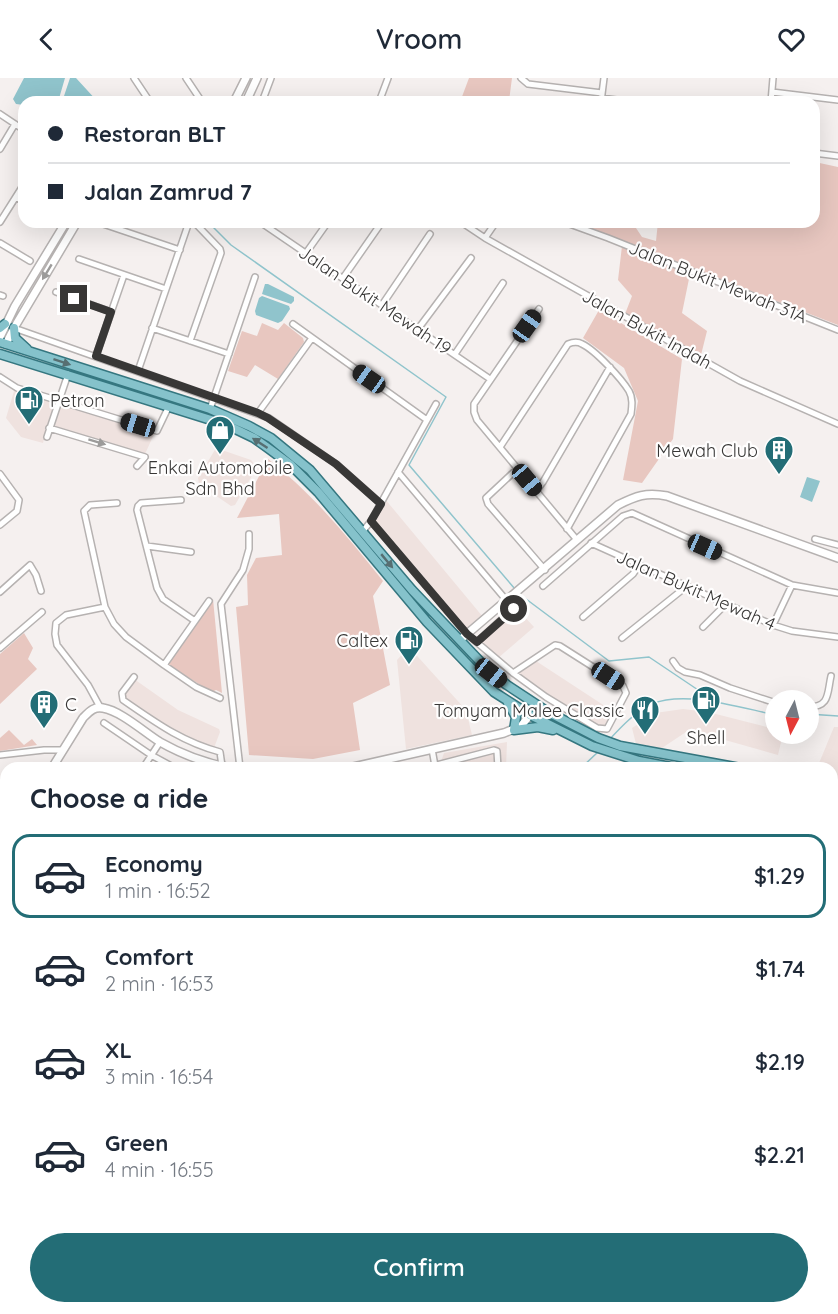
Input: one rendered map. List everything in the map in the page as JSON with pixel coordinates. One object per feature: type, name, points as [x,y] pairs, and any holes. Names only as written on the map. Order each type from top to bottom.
[{"type":"main road","points":[[6,327],[19,343],[34,353]]},
{"type":"main road","points":[[1,345],[34,353],[210,409],[249,426],[286,449],[310,470],[412,590],[464,637],[491,673],[548,712],[620,749],[653,762]]},
{"type":"main road","points":[[1,345],[13,354],[41,362],[53,370],[227,425],[245,434],[291,465],[318,492],[427,622],[490,689],[530,715],[592,746],[708,762]]},
{"type":"main road","points":[[427,622],[450,640],[464,637]]},
{"type":"main road","points":[[464,637],[459,649],[464,661]]},
{"type":"main road","points":[[507,686],[509,692],[531,708],[530,715]]},
{"type":"main road","points":[[504,698],[516,717],[514,730],[538,727],[563,732]]},
{"type":"main road","points":[[530,715],[541,715],[576,731],[585,732]]},
{"type":"main road","points":[[665,762],[666,760],[685,762]]},
{"type":"street","points":[[134,78],[146,96]]},
{"type":"street","points":[[187,78],[198,96]]},
{"type":"street","points":[[238,96],[246,78]]},
{"type":"street","points":[[249,96],[257,78]]},
{"type":"street","points":[[264,96],[272,78]]},
{"type":"street","points":[[381,96],[388,78]]},
{"type":"street","points":[[601,96],[604,78]]},
{"type":"street","points":[[772,96],[773,78]]},
{"type":"street","points":[[522,79],[528,84],[591,96]]},
{"type":"street","points":[[772,92],[805,96]]},
{"type":"street","points":[[820,98],[838,100]]},
{"type":"street","points":[[0,114],[18,126]]},
{"type":"street","points":[[0,149],[15,124]]},
{"type":"street","points":[[820,154],[838,156]]},
{"type":"street","points":[[0,222],[18,194]]},
{"type":"street","points":[[1,345],[6,327],[63,228]]},
{"type":"street","points":[[6,327],[73,228]]},
{"type":"street","points":[[115,228],[180,250]]},
{"type":"street","points":[[138,370],[187,228]]},
{"type":"street","points":[[190,341],[220,253],[220,249],[200,228]]},
{"type":"street","name":"Jalan Bukit Mewah 19","points":[[268,228],[490,378]]},
{"type":"street","points":[[306,253],[324,228]]},
{"type":"street","points":[[343,278],[378,228]]},
{"type":"street","name":"Jalan Bukit Indah","points":[[470,228],[740,381],[838,424]]},
{"type":"street","points":[[485,238],[492,228]]},
{"type":"street","name":"Jalan Bukit Mewah 31A","points":[[580,228],[838,330]]},
{"type":"street","points":[[382,305],[430,234]]},
{"type":"street","points":[[0,243],[30,261]]},
{"type":"street","points":[[418,329],[471,258]]},
{"type":"street","points":[[79,259],[166,289]]},
{"type":"street","points":[[96,356],[124,274]]},
{"type":"street","points":[[210,409],[255,277]]},
{"type":"street","points":[[455,354],[503,283]]},
{"type":"street","points":[[56,292],[111,312]]},
{"type":"street","points":[[539,309],[490,378],[474,404],[474,412],[477,420],[577,540]]},
{"type":"street","points":[[292,324],[427,420]]},
{"type":"street","points":[[6,327],[138,370],[258,413],[336,464],[381,504]]},
{"type":"street","points":[[152,328],[229,354]]},
{"type":"street","points":[[258,413],[312,338]]},
{"type":"street","points":[[500,447],[568,344],[574,342],[582,344],[610,367],[630,392],[633,404],[631,414],[567,529]]},
{"type":"street","points":[[536,491],[610,367]]},
{"type":"street","points":[[47,437],[68,375]]},
{"type":"street","points":[[0,377],[17,388],[157,431],[169,406]]},
{"type":"street","points":[[363,531],[381,504],[436,404]]},
{"type":"street","points":[[50,428],[145,457],[137,466]]},
{"type":"street","points":[[517,468],[486,498],[488,504],[545,570]]},
{"type":"street","points":[[398,472],[510,599]]},
{"type":"street","points":[[0,474],[19,501],[16,510],[0,525]]},
{"type":"street","points":[[464,637],[545,570],[618,505],[634,497],[651,493],[667,495],[807,549],[838,558]]},
{"type":"street","points":[[181,500],[141,503],[138,506],[157,588],[163,599],[195,621]]},
{"type":"street","points":[[117,503],[90,505],[84,511],[105,607],[114,624],[126,637],[196,687],[220,698]]},
{"type":"street","points":[[543,586],[623,516],[632,513],[792,585],[838,593]]},
{"type":"street","points":[[371,521],[464,637],[477,642],[513,673],[546,697],[597,728],[607,729],[626,693],[623,686],[555,645],[513,673]]},
{"type":"street","points":[[239,762],[221,604],[243,570],[249,549],[249,534]]},
{"type":"street","points":[[815,539],[838,545]]},
{"type":"street","name":"Jalan Bukit Mewah 4","points":[[591,543],[773,625],[792,631],[838,637]]},
{"type":"street","points":[[147,546],[191,552]]},
{"type":"street","points":[[562,554],[569,561]]},
{"type":"street","points":[[0,592],[30,565],[41,591]]},
{"type":"street","points":[[582,617],[633,574],[639,565]]},
{"type":"street","points":[[773,625],[792,585]]},
{"type":"street","points":[[622,638],[687,586]]},
{"type":"street","points":[[165,665],[209,601]]},
{"type":"street","points":[[703,627],[726,604]]},
{"type":"street","points":[[100,707],[88,685],[57,645],[55,634],[56,623],[66,615],[105,607]]},
{"type":"street","points":[[477,642],[514,609]]},
{"type":"street","points":[[0,648],[42,612]]},
{"type":"street","points":[[673,661],[678,668],[686,672],[765,699]]},
{"type":"street","points":[[819,707],[824,704],[831,675]]},
{"type":"street","points":[[134,677],[122,693],[123,700],[176,736],[195,745],[220,752],[221,762]]},
{"type":"street","points":[[55,762],[83,718],[90,711],[100,707],[112,711],[160,742],[188,756],[208,762]]},
{"type":"street","points":[[375,762],[514,730],[525,723],[530,715]]},
{"type":"street","points":[[104,723],[164,762]]},
{"type":"street","points":[[147,762],[160,742]]},
{"type":"street","points":[[432,749],[434,762]]},
{"type":"street","points":[[0,756],[62,750]]},
{"type":"street","points":[[441,762],[494,750],[498,754],[498,762]]},
{"type":"street","points":[[838,1251],[838,1278]]},
{"type":"shaded area","points":[[469,78],[512,78],[510,96],[462,96]]},
{"type":"shaded area","points":[[820,163],[838,167],[838,325],[587,228],[636,228],[642,237],[656,241],[657,228],[820,228]]},
{"type":"shaded area","points":[[622,246],[690,274],[682,313],[707,331],[701,355],[625,314],[632,296],[618,280]]},
{"type":"shaded area","points":[[599,310],[682,359],[673,439],[642,483],[623,480],[638,401],[624,368],[583,338]]},
{"type":"shaded area","points":[[262,323],[278,330],[284,323],[303,338],[304,342],[278,379],[255,365],[247,377],[228,371],[242,331],[257,336]]},
{"type":"shaded area","points":[[14,391],[155,432],[145,454],[48,425],[43,443],[21,437],[6,418]]},
{"type":"shaded area","points":[[216,448],[251,460],[257,467],[235,505],[231,506],[199,484],[198,478]]},
{"type":"shaded area","points":[[268,459],[315,502],[383,581],[373,596],[390,685],[353,703],[360,750],[313,759],[249,755],[236,607],[248,605],[247,575],[256,558],[282,555],[279,514],[237,518]]},
{"type":"shaded area","points":[[385,499],[483,617],[467,630],[374,521]]},
{"type":"shaded area","points":[[213,599],[222,693],[216,690],[212,692],[168,665]]},
{"type":"shaded area","points":[[514,610],[521,613],[534,627],[498,658],[480,642]]},
{"type":"shaded area","points":[[24,633],[33,648],[28,659],[37,669],[0,704],[0,654]]},
{"type":"shaded area","points":[[409,647],[466,710],[472,735],[406,749],[397,660]]},
{"type":"shaded area","points":[[536,661],[614,712],[605,728],[598,727],[516,673]]},
{"type":"shaded area","points":[[134,679],[178,710],[219,729],[214,748],[177,734],[125,698],[124,694]]},
{"type":"shaded area","points":[[683,709],[708,712],[765,726],[765,744],[781,744],[778,755],[693,731],[686,732],[662,748],[636,744],[632,728],[655,713]]},
{"type":"shaded area","points":[[834,727],[838,727],[838,762],[819,762]]},
{"type":"shaded area","points":[[9,730],[24,745],[32,739],[37,745],[0,751],[0,738]]},
{"type":"shaded area","points":[[507,742],[506,762],[441,762],[444,753]]},
{"type":"water","points":[[24,78],[65,78],[60,96],[18,96],[18,104],[13,99]]},
{"type":"water","points":[[70,78],[76,78],[92,96],[64,96]]},
{"type":"water","points":[[265,284],[294,297],[294,301],[291,304],[262,294]]},
{"type":"water","points":[[262,296],[289,306],[290,309],[282,321],[278,323],[256,315],[259,298]]},
{"type":"water","points":[[807,477],[820,481],[812,502],[800,497]]},
{"type":"waterway","points":[[214,228],[231,245],[446,397],[409,465],[515,589]]},
{"type":"waterway","points":[[518,593],[609,661],[649,657],[716,702]]},
{"type":"waterway","points":[[609,740],[640,711],[666,700],[697,699],[765,713]]},
{"type":"waterway","points":[[819,715],[838,716]]},
{"type":"waterway","points":[[587,762],[598,752]]},
{"type":"place","name":"Petron","points":[[29,426]]},
{"type":"place","name":"Enkai Automobile Sdn Bhd","points":[[220,456]]},
{"type":"place","name":"Mewah Club","points":[[779,476]]},
{"type":"place","name":"Caltex","points":[[409,666]]},
{"type":"place","name":"Shell","points":[[706,726]]},
{"type":"place","name":"C","points":[[44,730]]},
{"type":"place","name":"Tomyam Malee Classic","points":[[645,736]]},
{"type":"route","points":[[74,299],[111,312],[96,356],[258,413],[318,450],[336,464],[381,504],[371,521],[467,634],[477,642],[514,609]]}]
